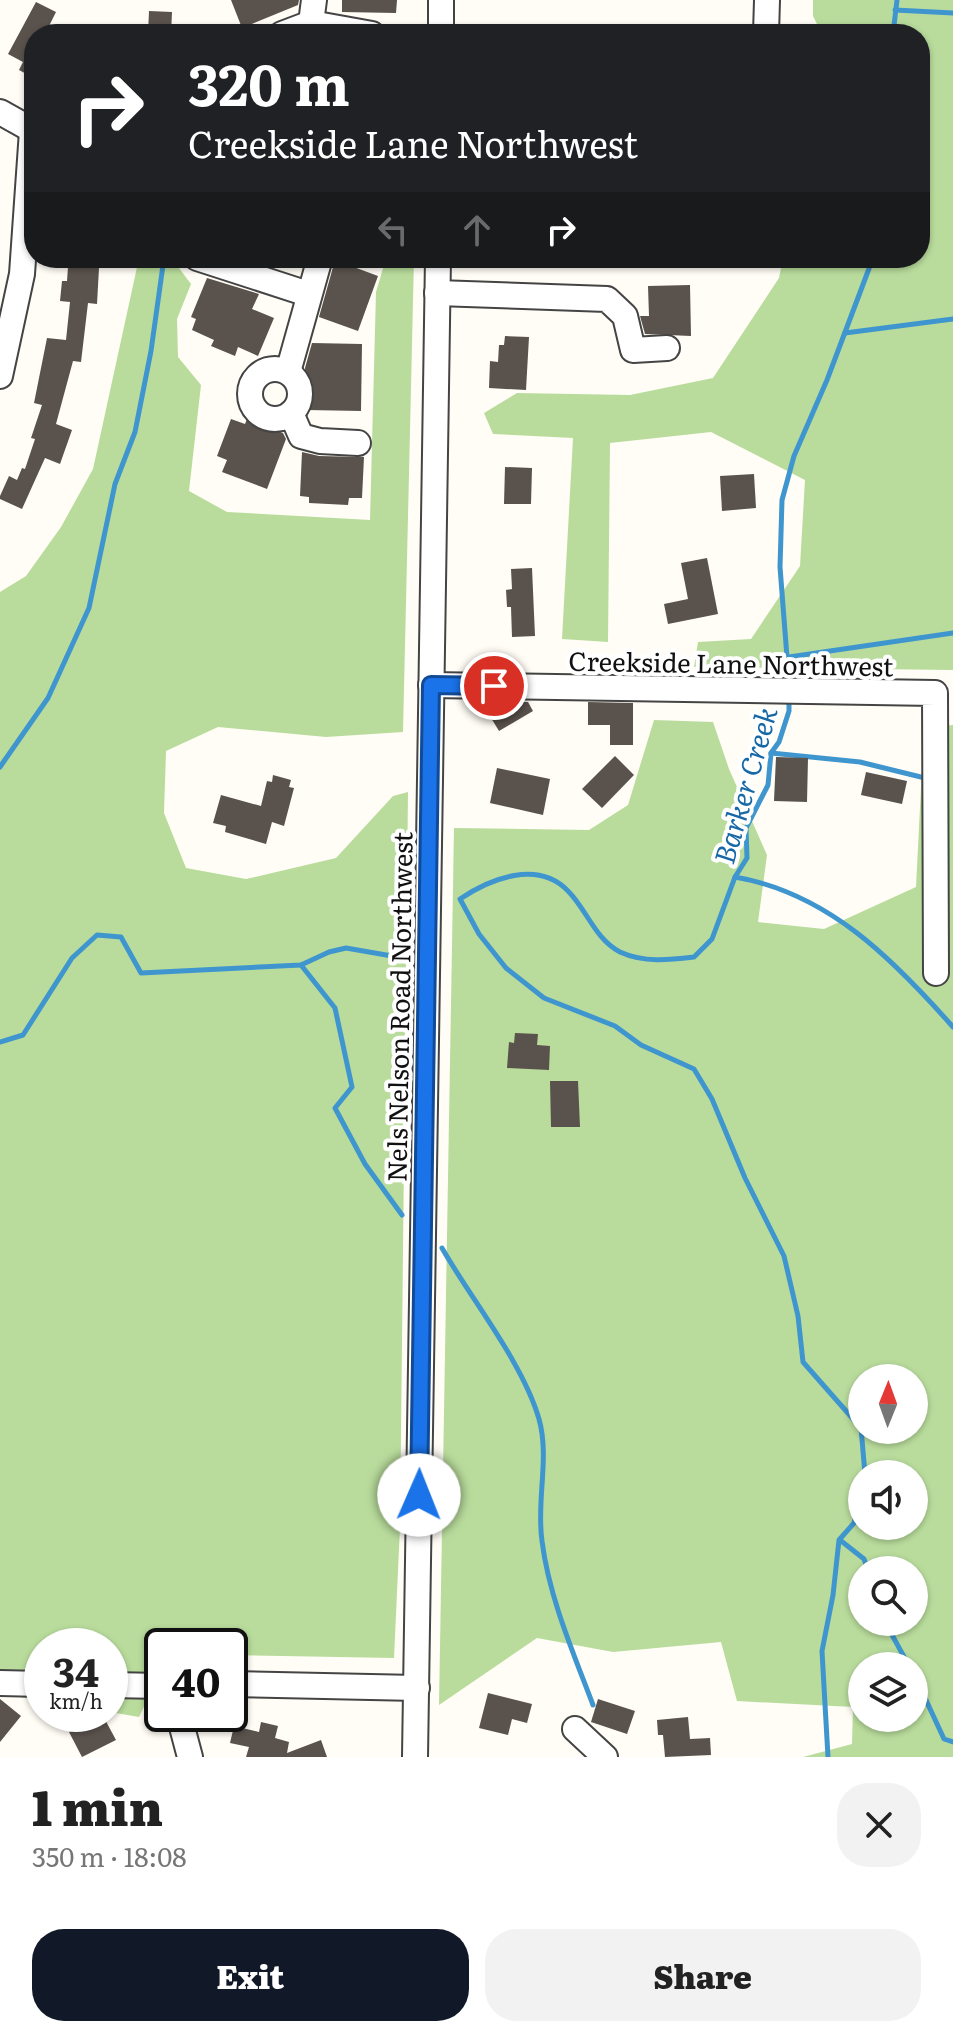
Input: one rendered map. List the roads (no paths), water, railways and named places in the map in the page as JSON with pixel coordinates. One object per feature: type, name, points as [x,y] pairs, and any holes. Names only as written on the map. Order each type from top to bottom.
[{"type":"street","points":[[441,0],[441,24]]},
{"type":"street","points":[[766,24],[767,0]]},
{"type":"street","points":[[296,24],[313,12],[345,24]]},
{"type":"street","points":[[0,112],[24,126]]},
{"type":"street","points":[[0,376],[22,274],[24,248]]},
{"type":"street","points":[[228,268],[308,294]]},
{"type":"street","points":[[288,372],[317,268]]},
{"type":"street","name":"Nels Nelson Road Northwest","points":[[415,1757],[438,268]]},
{"type":"street","points":[[437,293],[607,299],[625,316],[633,350],[667,348]]},
{"type":"street","points":[[281,369],[288,372],[298,384],[300,392],[296,407],[291,413],[275,419],[260,414],[250,400],[252,383],[264,371],[281,369]]},
{"type":"street","points":[[291,413],[301,436],[320,441],[358,443]]},
{"type":"street","name":"Creekside Lane Northwest","points":[[431,685],[935,693],[936,973]]},
{"type":"street","points":[[0,1683],[24,1684]]},
{"type":"street","points":[[248,1684],[417,1688]]},
{"type":"street","points":[[575,1729],[605,1757]]},
{"type":"street","points":[[183,1732],[190,1757]]},
{"type":"waterway","name":"Barker Creek","points":[[894,24],[897,0]]},
{"type":"waterway","points":[[895,10],[953,13]]},
{"type":"waterway","points":[[0,767],[48,698],[89,608],[115,484],[135,432],[163,268]]},
{"type":"waterway","name":"Barker Creek","points":[[789,683],[780,567],[782,500],[794,456],[827,380],[869,268]]},
{"type":"waterway","points":[[845,333],[953,319]]},
{"type":"waterway","points":[[789,657],[953,633]]},
{"type":"waterway","points":[[789,697],[789,711],[779,742],[771,753],[768,785],[746,828],[747,858],[735,877],[712,939],[694,957],[647,959],[620,952],[604,940],[568,891],[543,876],[529,874],[500,879],[460,899],[479,934],[506,968],[544,998],[615,1026],[641,1045],[694,1069],[712,1099],[745,1178],[784,1256],[798,1316],[803,1362],[861,1428],[864,1460]]},
{"type":"waterway","points":[[771,753],[860,762],[929,779]]},
{"type":"waterway","points":[[735,877],[769,885],[800,898],[856,932],[907,977],[953,1027]]},
{"type":"waterway","name":"Barker Creek","points":[[0,1042],[23,1035],[72,958],[97,935],[121,937],[141,973],[301,965],[346,948],[392,956],[401,936]]},
{"type":"waterway","points":[[301,965],[335,1008],[352,1087],[335,1108],[365,1164],[402,1215]]},
{"type":"waterway","points":[[442,1248],[509,1354],[539,1419],[543,1449],[541,1526],[545,1562],[563,1624],[593,1705]]},
{"type":"waterway","points":[[828,1757],[822,1651],[839,1540],[848,1530]]},
{"type":"waterway","points":[[840,1540],[860,1556]]},
{"type":"waterway","points":[[893,1636],[901,1652]]},
{"type":"waterway","points":[[928,1704],[944,1739],[953,1742]]}]
